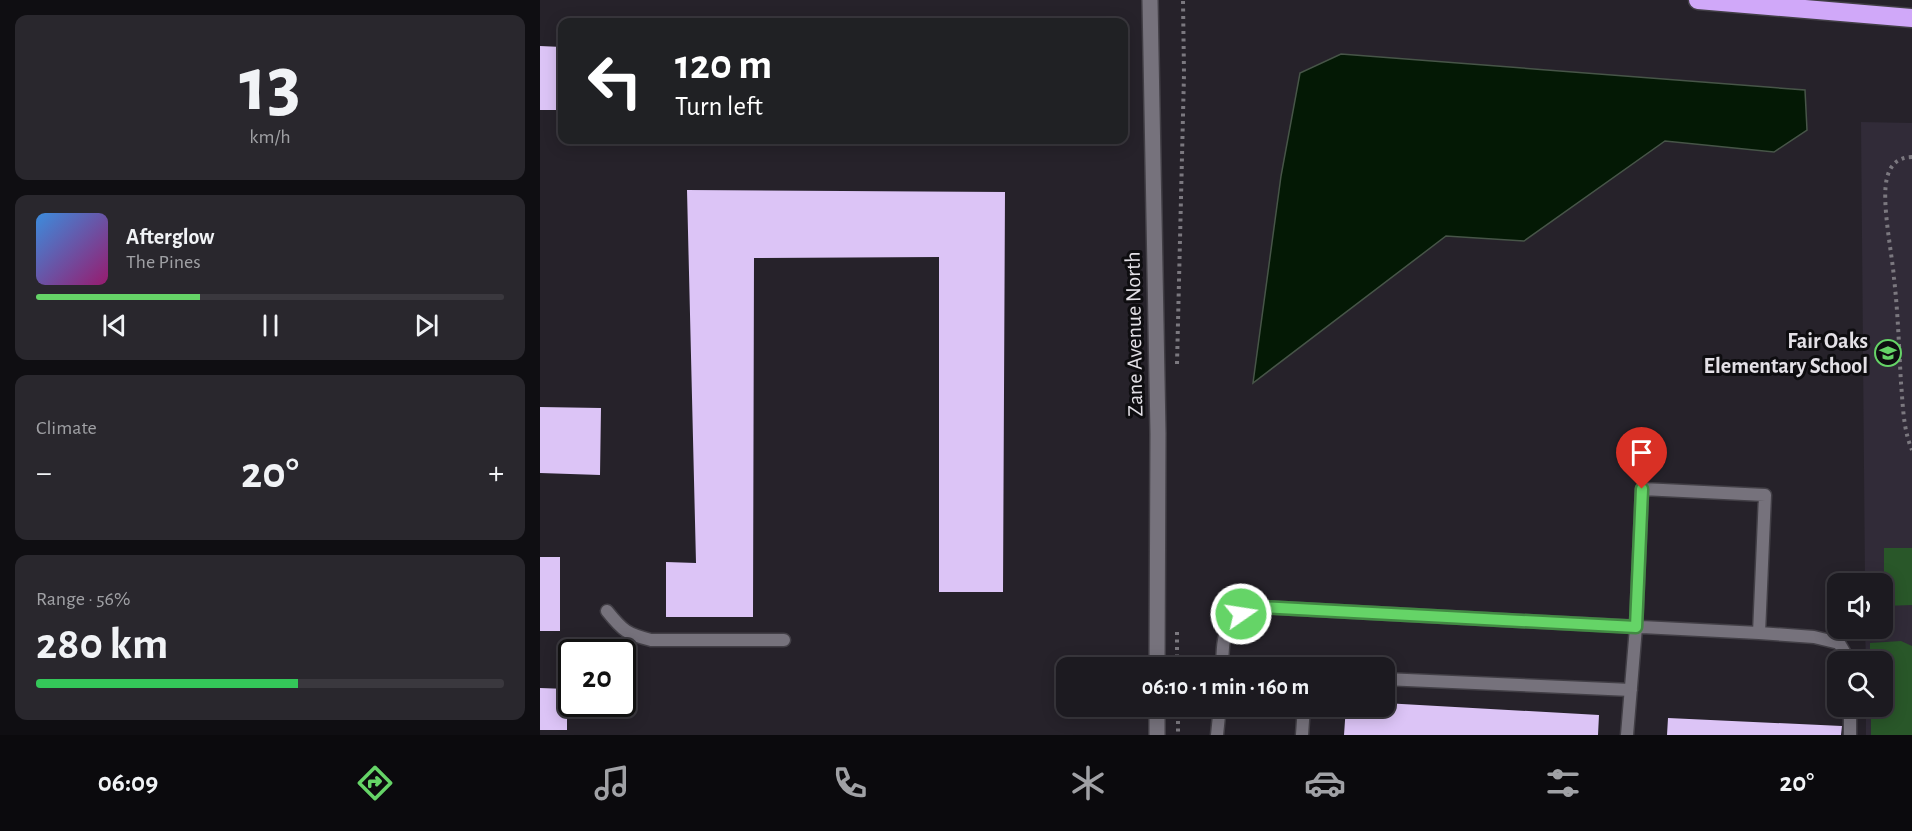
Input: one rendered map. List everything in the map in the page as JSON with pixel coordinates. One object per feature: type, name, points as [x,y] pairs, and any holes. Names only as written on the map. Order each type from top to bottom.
[{"type":"highway","points":[[1698,0],[1912,18]]},
{"type":"street","name":"Zane Avenue North","points":[[1150,0],[1158,433],[1157,657]]},
{"type":"street","points":[[1157,717],[1157,735]]},
{"type":"lane","points":[[1627,735],[1636,627],[1642,489],[1765,495],[1759,633]]},
{"type":"lane","points":[[1222,657],[1223,638],[1228,626],[1241,614],[1260,607],[1814,637],[1839,643],[1844,651]]},
{"type":"lane","points":[[607,612],[621,630],[651,640],[784,640]]},
{"type":"lane","points":[[1395,679],[1631,690]]},
{"type":"lane","points":[[1217,735],[1219,717]]},
{"type":"lane","points":[[1302,735],[1303,717]]},
{"type":"lane","points":[[1850,717],[1850,735]]},
{"type":"path","points":[[1177,371],[1184,74],[1183,0]]},
{"type":"path","points":[[1912,157],[1896,161],[1890,169],[1886,180],[1886,201],[1895,279],[1904,416],[1908,441],[1912,450]]},
{"type":"path","points":[[1177,627],[1178,657]]},
{"type":"path","points":[[1178,717],[1178,735]]},
{"type":"shaded area","points":[[1341,54],[1805,90],[1807,130],[1774,152],[1665,141],[1524,241],[1446,236],[1253,383],[1281,176],[1300,73]]},
{"type":"shaded area","name":"Fair Oaks Elementary School","points":[[1861,122],[1912,123],[1912,735],[1866,735],[1866,717],[1893,717],[1893,651],[1866,651],[1865,639],[1893,639],[1893,573],[1865,573]]},
{"type":"green space","points":[[1884,548],[1912,548],[1912,605],[1893,606],[1893,573],[1884,573]]},
{"type":"green space","points":[[1901,641],[1912,646],[1912,735],[1871,735],[1871,717],[1893,717],[1893,651],[1870,651],[1870,643]]},
{"type":"building","points":[[540,46],[558,47],[558,110],[540,110]]},
{"type":"building","points":[[687,190],[1005,192],[1003,592],[939,592],[939,257],[754,258],[753,617],[666,617],[666,562],[696,563]]},
{"type":"building","points":[[540,407],[601,408],[600,475],[540,473]]},
{"type":"building","points":[[540,557],[560,557],[560,631],[540,631]]},
{"type":"building","points":[[540,688],[558,689],[558,717],[567,717],[567,730],[540,730]]},
{"type":"building","points":[[1395,704],[1599,715],[1598,735],[1344,735],[1345,717],[1395,717]]},
{"type":"building","points":[[1668,718],[1842,726],[1841,735],[1667,735]]},
{"type":"place","name":"Fair Oaks Elementary School","points":[[1888,353]]},
{"type":"route","points":[[1241,614],[1260,607],[1636,627],[1642,489]]}]
